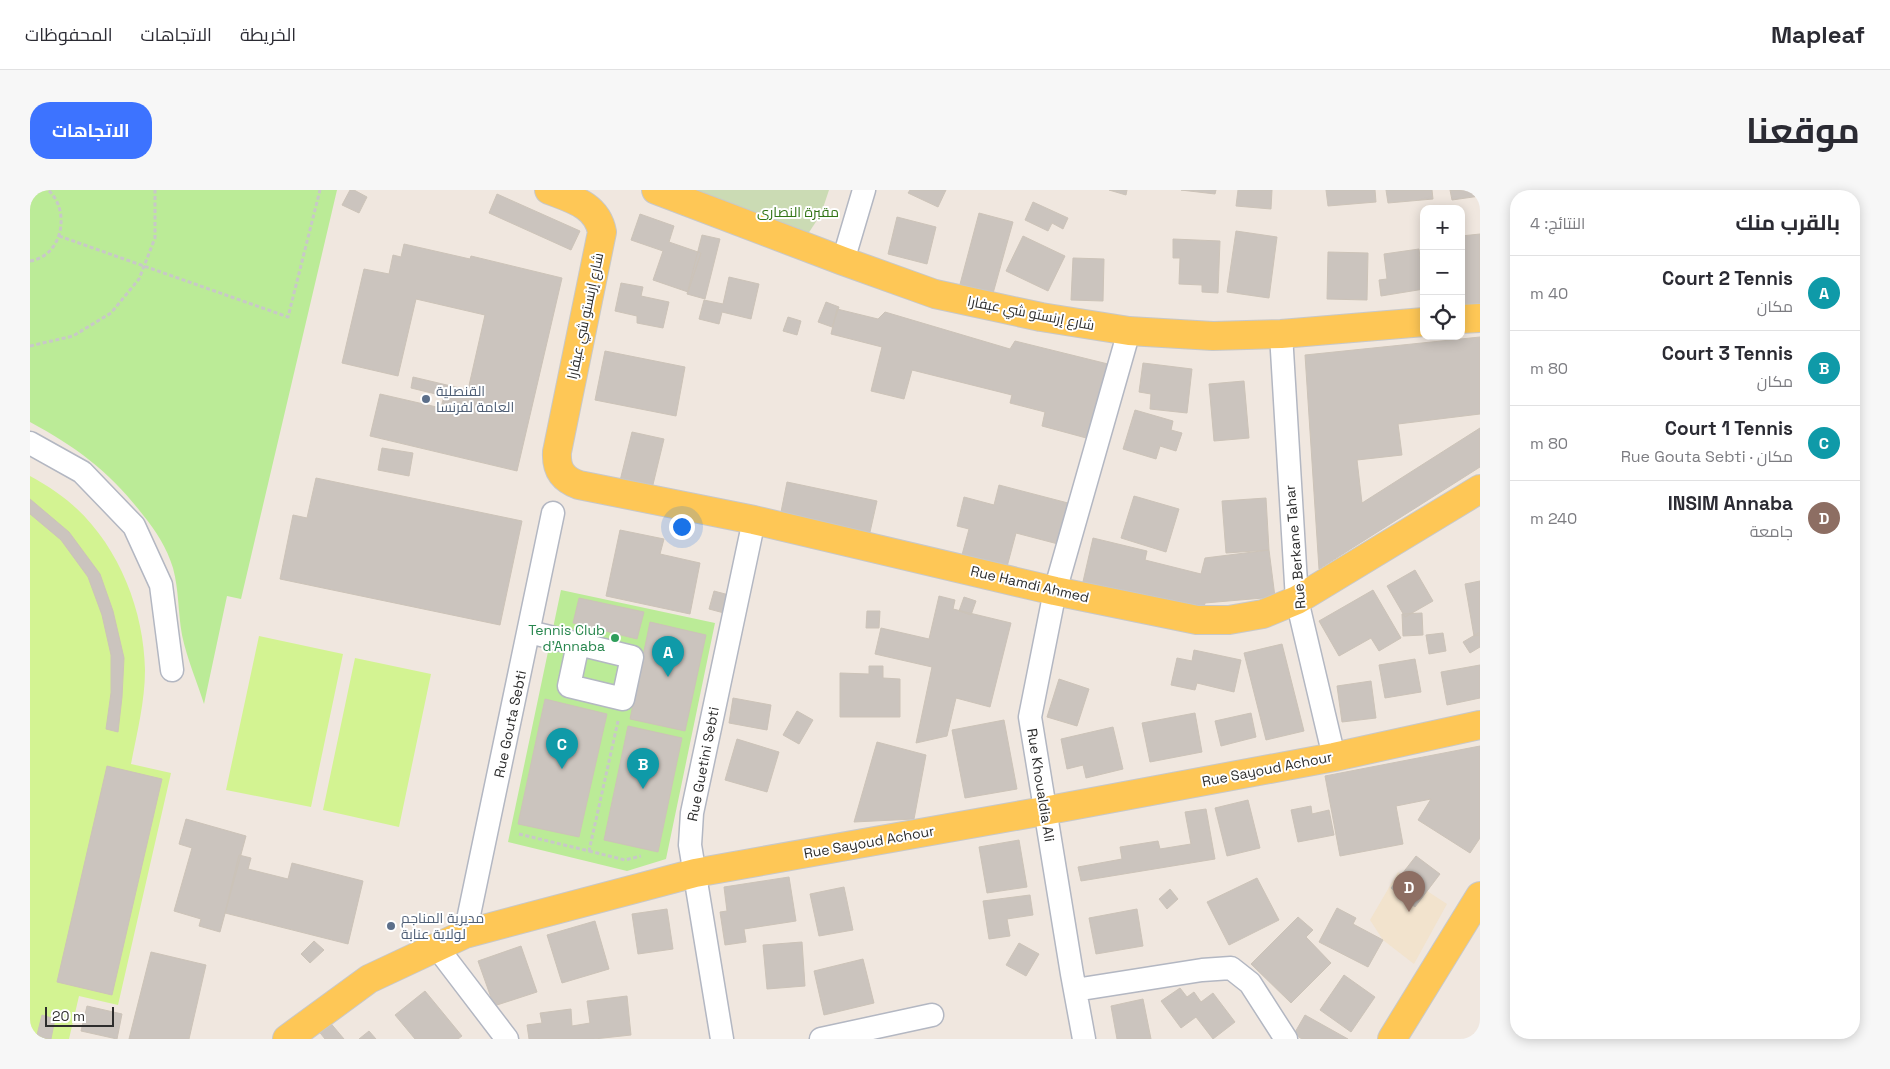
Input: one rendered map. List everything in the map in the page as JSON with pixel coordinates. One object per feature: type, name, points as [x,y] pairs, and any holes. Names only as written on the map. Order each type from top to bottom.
[{"type":"main road","name":"شارع إرنستو شي عيفارا","points":[[549,190],[578,201],[591,210],[597,216],[602,232],[557,452],[559,470]]},
{"type":"main road","name":"شارع إرنستو شي عيفارا","points":[[656,190],[935,294],[1041,317],[1129,331],[1213,336],[1281,334],[1420,322]]},
{"type":"main road","points":[[1465,319],[1480,318]]},
{"type":"main road","name":"Rue Hamdi Ahmed","points":[[559,470],[571,482],[579,485],[754,520],[1056,591],[1197,620],[1229,620],[1262,614],[1297,600],[1480,489]]},
{"type":"main road","name":"Rue Sayoud Achour","points":[[287,1039],[370,980],[436,946],[465,934],[695,873],[1044,811],[1334,756],[1480,725]]},
{"type":"main road","points":[[1392,1039],[1480,896]]},
{"type":"street","points":[[843,261],[864,190]]},
{"type":"street","name":"Rue Khoualdia Ali","points":[[1084,1039],[1044,811],[1030,717],[1056,591],[1129,331]]},
{"type":"street","name":"Rue Berkane Tahar","points":[[1281,334],[1297,600],[1334,756]]},
{"type":"street","points":[[30,443],[82,472],[134,526],[161,585],[172,670]]},
{"type":"street","name":"Rue Gouta Sebti","points":[[465,934],[553,512]]},
{"type":"street","name":"Rue Guetini Sebti","points":[[722,1039],[690,845],[692,813],[754,520]]},
{"type":"street","points":[[529,632],[632,657],[623,699],[570,686],[578,644]]},
{"type":"street","points":[[436,946],[507,1039]]},
{"type":"street","points":[[1075,990],[1202,970],[1231,968],[1250,983],[1286,1039]]},
{"type":"street","points":[[821,1039],[932,1015]]},
{"type":"path","points":[[30,261],[46,253],[56,243],[59,236],[62,218],[59,205],[48,190]]},
{"type":"path","points":[[30,346],[73,336],[111,313],[139,279],[155,238],[155,190]]},
{"type":"path","points":[[59,236],[288,317],[320,190]]},
{"type":"path","points":[[588,851],[623,699]]},
{"type":"path","points":[[519,834],[625,860],[641,856]]},
{"type":"shaded area","points":[[1398,872],[1447,904],[1414,964],[1383,940],[1370,920]]},
{"type":"green space","points":[[30,190],[337,190],[241,599],[227,596],[204,704],[189,662],[182,635],[173,568],[161,540],[131,500],[92,462],[63,441],[30,422]]},
{"type":"green space","name":"مقبرة النصارى","points":[[682,190],[829,190],[821,214],[806,237]]},
{"type":"green space","points":[[30,476],[53,490],[76,508],[109,547],[121,570],[139,619],[145,670],[142,705],[131,764],[171,773],[118,1005],[79,996],[69,1039],[30,1039]]},
{"type":"green space","points":[[561,590],[715,623],[666,859],[627,871],[508,842]]},
{"type":"green space","points":[[259,636],[343,654],[311,807],[226,790]]},
{"type":"green space","points":[[355,658],[431,674],[399,827],[323,810]]},
{"type":"building","points":[[350,190],[354,190],[367,197],[359,213],[342,205]]},
{"type":"building","points":[[910,190],[946,190],[938,207],[908,193]]},
{"type":"building","points":[[1109,190],[1127,190],[1126,195]]},
{"type":"building","points":[[1181,190],[1216,190],[1215,194]]},
{"type":"building","points":[[1238,190],[1272,190],[1271,209],[1236,206]]},
{"type":"building","points":[[1326,190],[1375,190],[1376,202],[1328,206]]},
{"type":"building","points":[[1386,190],[1432,190],[1433,199],[1388,203]]},
{"type":"building","points":[[1450,190],[1480,190],[1480,196],[1452,200]]},
{"type":"building","points":[[497,194],[580,231],[571,250],[489,213]]},
{"type":"building","points":[[1033,202],[1068,218],[1063,229],[1052,223],[1048,231],[1025,220]]},
{"type":"building","points":[[979,213],[1013,222],[992,297],[959,288]]},
{"type":"building","points":[[640,214],[674,226],[669,242],[701,253],[688,292],[653,280],[663,251],[631,240]]},
{"type":"building","points":[[897,217],[936,227],[927,264],[888,254]]},
{"type":"building","points":[[1236,231],[1277,237],[1269,298],[1227,292]]},
{"type":"building","points":[[1480,234],[1480,320],[1465,322],[1465,250],[1465,236]]},
{"type":"building","points":[[702,235],[720,239],[705,299],[687,294]]},
{"type":"building","points":[[1023,236],[1065,256],[1048,291],[1006,271]]},
{"type":"building","points":[[1173,239],[1220,241],[1218,293],[1202,292],[1202,285],[1179,284],[1180,258],[1173,258]]},
{"type":"building","points":[[404,244],[470,259],[471,256],[562,278],[517,471],[370,436],[380,394],[441,408],[444,396],[411,388],[413,377],[468,390],[485,315],[416,299],[398,376],[342,363],[364,269],[389,274],[393,255],[401,257]]},
{"type":"building","points":[[1419,249],[1420,290],[1381,296],[1379,280],[1387,279],[1384,254]]},
{"type":"building","points":[[1328,252],[1368,253],[1367,300],[1327,299]]},
{"type":"building","points":[[1073,258],[1104,259],[1103,301],[1071,300]]},
{"type":"building","points":[[729,277],[759,284],[751,319],[722,312],[719,324],[699,319],[704,300],[723,304]]},
{"type":"building","points":[[621,283],[643,287],[641,296],[669,302],[663,328],[637,323],[637,316],[615,311]]},
{"type":"building","points":[[826,302],[839,307],[832,327],[818,322]]},
{"type":"building","points":[[837,309],[878,319],[885,312],[1010,349],[1015,341],[1108,364],[1090,439],[1042,426],[1045,412],[1010,403],[1012,395],[912,370],[904,399],[871,391],[882,347],[831,334]]},
{"type":"building","points":[[788,317],[801,321],[797,335],[783,331]]},
{"type":"building","points":[[1480,337],[1480,414],[1398,424],[1402,455],[1357,460],[1362,503],[1480,428],[1480,467],[1319,569],[1305,355]]},
{"type":"building","points":[[605,351],[685,367],[676,416],[595,400]]},
{"type":"building","points":[[1143,363],[1192,369],[1187,413],[1150,409],[1151,394],[1139,392]]},
{"type":"building","points":[[1244,381],[1249,438],[1214,441],[1209,384]]},
{"type":"building","points":[[1135,410],[1173,421],[1171,430],[1182,433],[1176,451],[1160,446],[1156,459],[1123,449]]},
{"type":"building","points":[[632,432],[664,439],[650,497],[618,489]]},
{"type":"building","points":[[382,448],[413,453],[409,476],[378,470]]},
{"type":"building","points":[[316,478],[522,521],[500,625],[280,579],[293,515],[307,518]]},
{"type":"building","points":[[787,482],[877,501],[868,541],[779,522]]},
{"type":"building","points":[[999,485],[1068,503],[1058,544],[1016,533],[1004,578],[959,566],[969,529],[957,526],[964,497],[994,505]]},
{"type":"building","points":[[1134,496],[1179,509],[1166,552],[1121,538]]},
{"type":"building","points":[[1266,498],[1269,550],[1226,553],[1222,501]]},
{"type":"building","points":[[30,499],[69,532],[100,574],[113,611],[124,658],[118,732],[106,729],[111,693],[111,655],[102,615],[88,577],[61,540],[30,514]]},
{"type":"building","points":[[620,530],[664,539],[660,554],[700,563],[690,614],[606,596]]},
{"type":"building","points":[[1093,538],[1147,551],[1145,560],[1201,574],[1205,558],[1269,550],[1275,597],[1205,603],[1202,616],[1082,586]]},
{"type":"building","points":[[1415,570],[1433,601],[1405,617],[1387,586]]},
{"type":"building","points":[[1480,581],[1480,635],[1474,636],[1465,584]]},
{"type":"building","points":[[1373,590],[1401,638],[1379,651],[1371,638],[1339,656],[1319,621]]},
{"type":"building","points":[[714,591],[729,595],[724,613],[709,609]]},
{"type":"building","points":[[939,596],[955,600],[953,609],[1011,623],[990,707],[956,698],[947,736],[916,743],[932,667],[875,654],[881,628],[929,639]]},
{"type":"building","points":[[964,597],[976,601],[971,615],[959,611]]},
{"type":"building","points":[[579,598],[644,612],[637,639],[573,623]]},
{"type":"building","points":[[867,611],[880,611],[879,628],[866,628]]},
{"type":"building","points":[[1422,613],[1423,635],[1403,636],[1402,614]]},
{"type":"building","points":[[650,622],[706,635],[685,731],[630,719]]},
{"type":"building","points":[[1480,632],[1480,647],[1470,653],[1463,642]]},
{"type":"building","points":[[1443,633],[1446,651],[1429,654],[1426,635]]},
{"type":"building","points":[[1282,644],[1304,731],[1266,740],[1244,653]]},
{"type":"building","points":[[1194,650],[1241,660],[1234,692],[1197,683],[1195,690],[1171,685],[1177,658],[1192,661]]},
{"type":"building","points":[[1415,659],[1421,692],[1385,698],[1379,665]]},
{"type":"building","points":[[1480,665],[1480,698],[1447,705],[1441,672]]},
{"type":"building","points":[[869,666],[883,666],[883,678],[900,679],[900,717],[840,717],[840,673],[869,674]]},
{"type":"building","points":[[1059,679],[1089,689],[1077,726],[1047,717]]},
{"type":"building","points":[[1371,681],[1376,718],[1342,722],[1337,686]]},
{"type":"building","points":[[733,698],[771,705],[767,730],[729,723]]},
{"type":"building","points":[[545,699],[607,714],[579,837],[518,824]]},
{"type":"building","points":[[797,711],[813,720],[799,744],[783,735]]},
{"type":"building","points":[[1195,713],[1202,752],[1150,762],[1142,723]]},
{"type":"building","points":[[1251,713],[1256,737],[1221,746],[1215,721]]},
{"type":"building","points":[[1004,720],[1017,789],[965,798],[952,730]]},
{"type":"building","points":[[628,726],[682,738],[658,852],[604,840]]},
{"type":"building","points":[[1113,727],[1123,769],[1086,778],[1083,765],[1067,769],[1061,739]]},
{"type":"building","points":[[737,739],[779,752],[767,792],[725,780]]},
{"type":"building","points":[[877,742],[926,755],[914,819],[854,822]]},
{"type":"building","points":[[1480,746],[1480,838],[1470,853],[1418,820],[1431,799],[1396,806],[1403,844],[1340,856],[1325,776]]},
{"type":"building","points":[[107,766],[162,779],[112,995],[57,982]]},
{"type":"building","points":[[1248,800],[1260,848],[1227,856],[1215,808]]},
{"type":"building","points":[[1311,806],[1312,814],[1329,810],[1334,835],[1298,842],[1291,810]]},
{"type":"building","points":[[1206,809],[1215,859],[1081,881],[1078,867],[1122,859],[1120,847],[1158,841],[1160,849],[1191,844],[1185,812]]},
{"type":"building","points":[[186,819],[246,836],[220,932],[199,926],[201,919],[174,911],[192,848],[179,844]]},
{"type":"building","points":[[1019,840],[1027,887],[987,893],[979,847]]},
{"type":"building","points":[[239,855],[251,858],[248,869],[288,879],[292,863],[363,881],[348,944],[225,913]]},
{"type":"building","points":[[1416,856],[1440,874],[1415,907],[1391,888]]},
{"type":"building","points":[[789,877],[796,921],[744,929],[746,942],[725,945],[720,912],[727,911],[724,887]]},
{"type":"building","points":[[1257,878],[1279,920],[1229,945],[1207,902]]},
{"type":"building","points":[[844,887],[853,930],[819,936],[810,894]]},
{"type":"building","points":[[1170,889],[1178,899],[1167,909],[1159,899]]},
{"type":"building","points":[[1030,895],[1033,915],[1007,919],[1010,936],[989,939],[983,901]]},
{"type":"building","points":[[1337,908],[1356,918],[1353,924],[1383,940],[1368,967],[1319,942]]},
{"type":"building","points":[[667,909],[673,949],[638,954],[632,914]]},
{"type":"building","points":[[1137,909],[1143,946],[1096,954],[1089,918]]},
{"type":"building","points":[[1298,917],[1313,930],[1306,937],[1331,963],[1291,1003],[1251,964]]},
{"type":"building","points":[[595,921],[609,969],[562,983],[547,935]]},
{"type":"building","points":[[314,941],[324,950],[310,963],[301,954]]},
{"type":"building","points":[[802,942],[805,986],[767,989],[763,945]]},
{"type":"building","points":[[1019,943],[1039,954],[1026,976],[1006,965]]},
{"type":"building","points":[[521,946],[537,992],[494,1006],[478,961]]},
{"type":"building","points":[[151,952],[206,965],[189,1039],[129,1039]]},
{"type":"building","points":[[863,959],[874,1003],[824,1015],[814,971]]},
{"type":"building","points":[[1344,975],[1375,997],[1351,1032],[1320,1010]]},
{"type":"building","points":[[1180,988],[1187,997],[1194,992],[1201,1002],[1213,993],[1235,1022],[1213,1039],[1196,1017],[1181,1028],[1161,1001]]},
{"type":"building","points":[[425,991],[462,1036],[458,1039],[415,1039],[395,1015]]},
{"type":"building","points":[[627,996],[631,1035],[594,1039],[529,1039],[527,1025],[542,1023],[540,1013],[571,1009],[572,1026],[590,1023],[587,1001]]},
{"type":"building","points":[[1143,999],[1151,1039],[1117,1039],[1111,1006]]},
{"type":"building","points":[[87,1006],[122,1014],[117,1039],[81,1031]]},
{"type":"building","points":[[42,1015],[55,1019],[51,1039],[36,1039]]},
{"type":"building","points":[[1305,1015],[1348,1039],[1302,1039],[1294,1034]]},
{"type":"building","points":[[328,1020],[344,1039],[325,1039],[317,1029]]},
{"type":"building","points":[[369,1031],[376,1039],[359,1039]]},
{"type":"place","name":"القنصلية العامة لفرنسا","points":[[426,399]]},
{"type":"place","name":"Tennis Club d'Annaba","points":[[615,638]]},
{"type":"place","name":"Court 2 Tennis","points":[[668,677]]},
{"type":"place","name":"Court 1 Tennis","points":[[562,769]]},
{"type":"place","name":"Court 3 Tennis","points":[[643,789]]},
{"type":"place","name":"INSIM Annaba","points":[[1409,912]]},
{"type":"place","name":"مديرية المناجم لولاية عنابة","points":[[391,926]]}]
